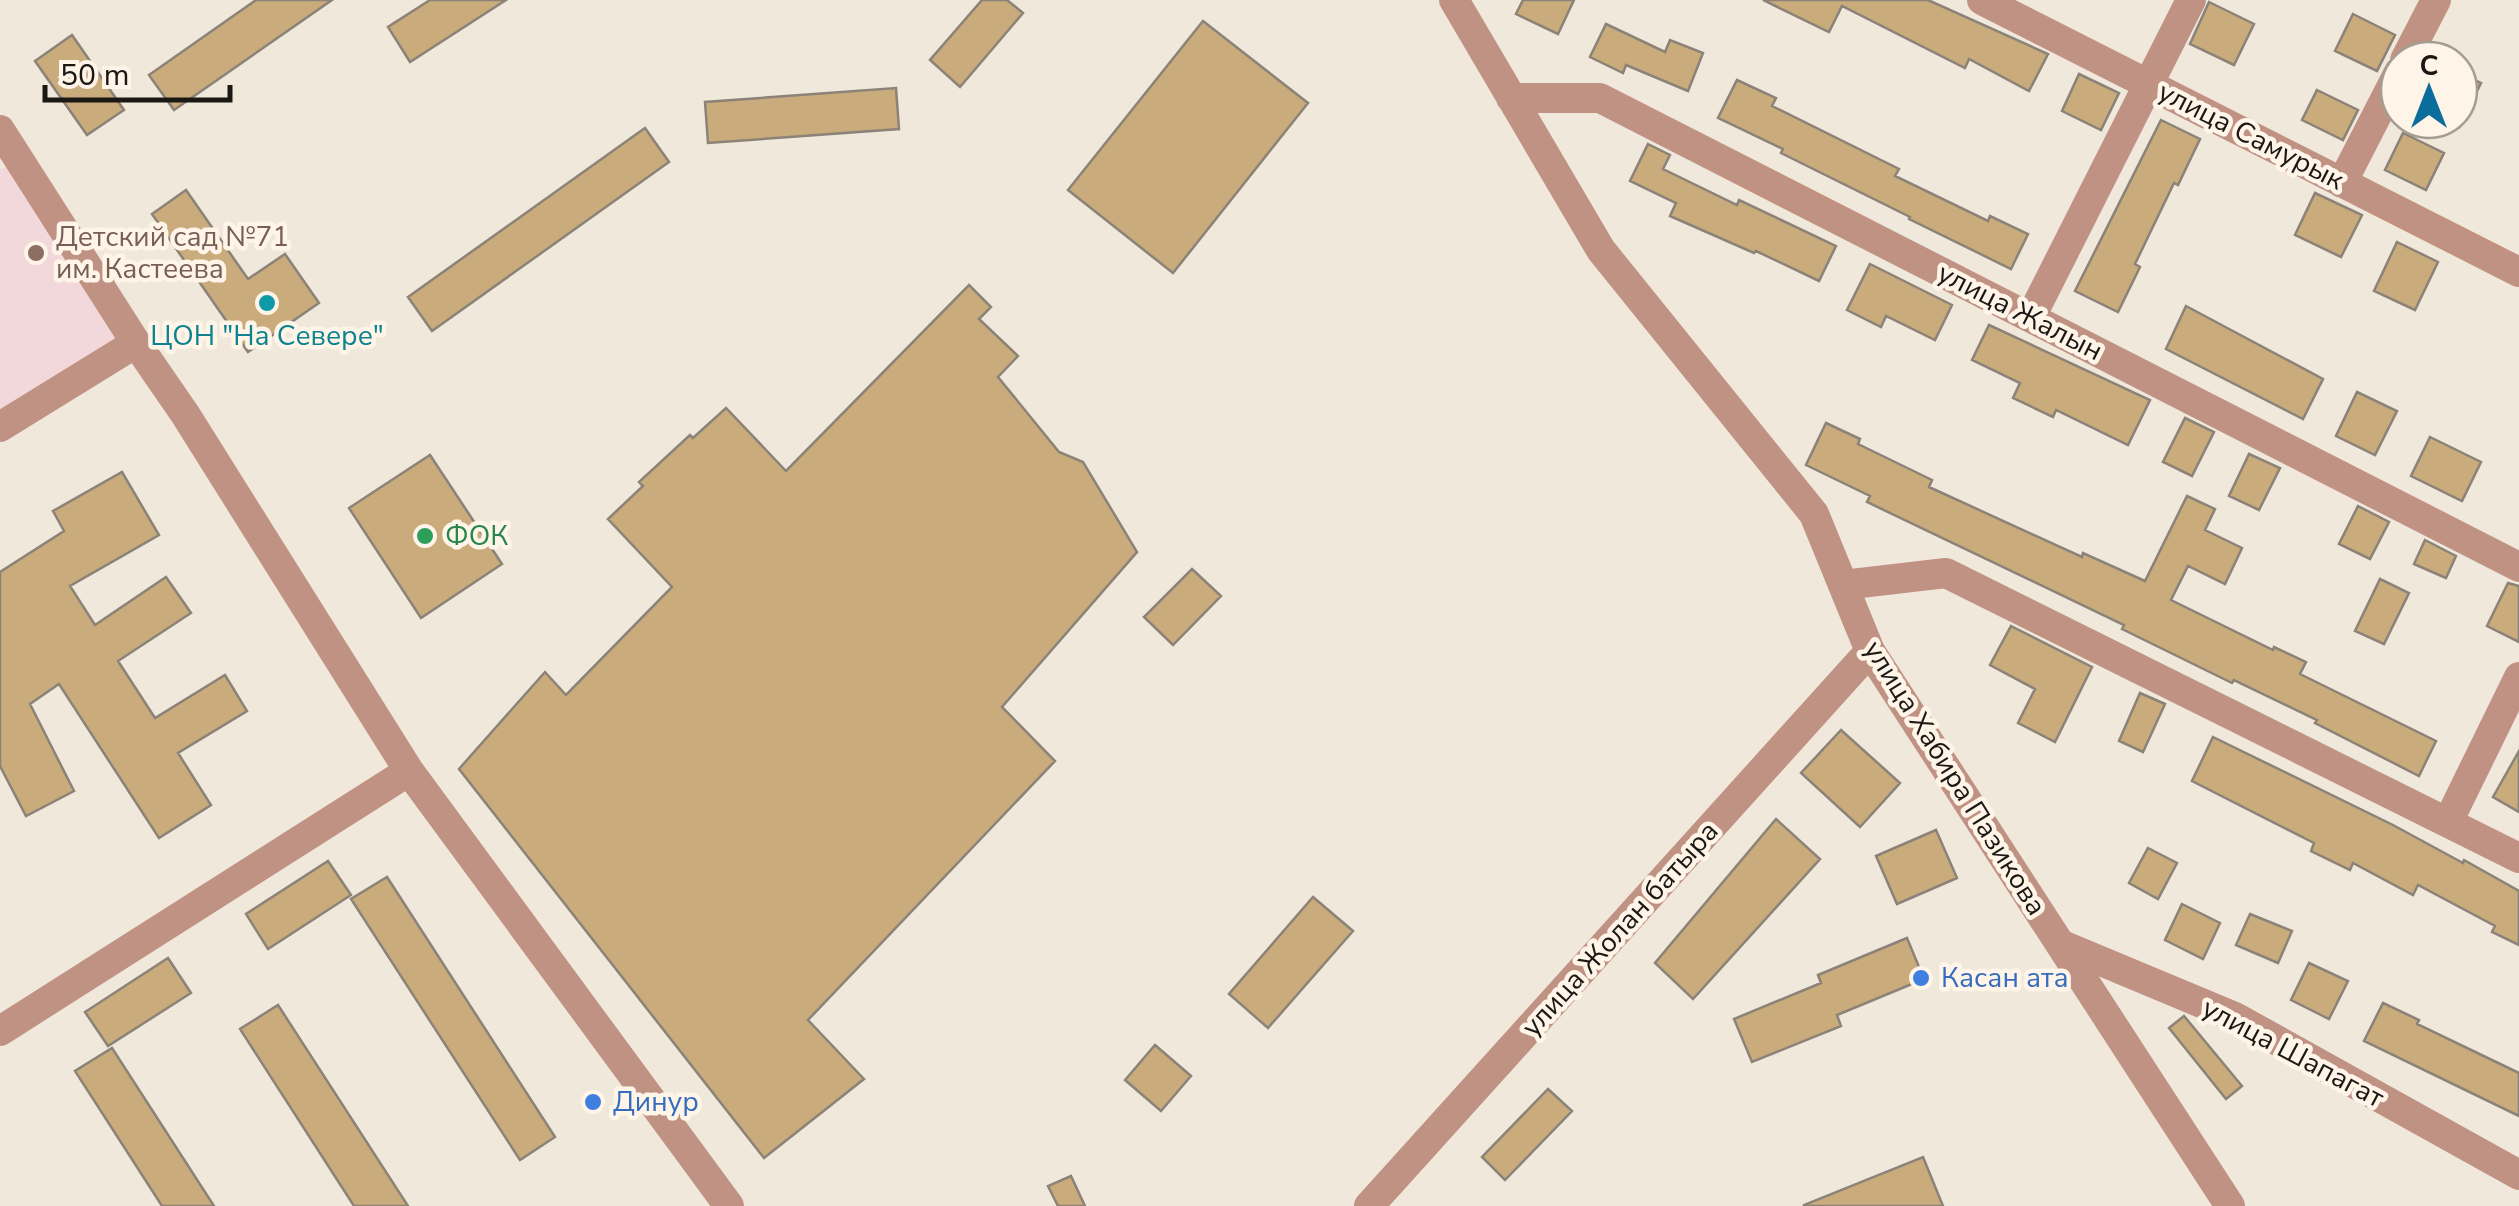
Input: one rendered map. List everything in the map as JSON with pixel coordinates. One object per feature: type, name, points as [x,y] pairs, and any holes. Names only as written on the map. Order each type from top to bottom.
[{"type":"street","name":"улица Хабира Пазикова","points":[[1454,0],[1601,250],[1814,514],[1870,651],[2230,1206]]},
{"type":"street","name":"улица Самурык","points":[[1982,0],[2519,272]]},
{"type":"street","points":[[2031,317],[2191,0]]},
{"type":"street","points":[[2415,40],[2436,0]]},
{"type":"street","name":"улица Жалын","points":[[1511,98],[1600,98],[2519,567]]},
{"type":"street","points":[[2342,183],[2379,111]]},
{"type":"street","points":[[0,130],[186,414],[253,527],[409,771],[729,1206]]},
{"type":"street","points":[[0,428],[136,343]]},
{"type":"street","points":[[1843,586],[1946,573],[2519,858]]},
{"type":"street","name":"улица Жолан батыра","points":[[1369,1206],[1870,651]]},
{"type":"street","points":[[2448,822],[2519,676]]},
{"type":"street","points":[[0,1031],[409,771]]},
{"type":"street","name":"улица Шапагат","points":[[2060,944],[2234,1018],[2519,1176]]},
{"type":"shaded area","name":"Детский сад №71 им. Кастеева","points":[[8,165],[131,335],[0,417],[0,170]]},
{"type":"building","points":[[256,0],[332,0],[174,110],[149,75]]},
{"type":"building","points":[[430,0],[506,0],[410,62],[388,27]]},
{"type":"building","points":[[982,0],[1007,0],[1023,13],[960,87],[930,60]]},
{"type":"building","points":[[1523,0],[1574,0],[1558,34],[1516,14]]},
{"type":"building","points":[[1763,0],[1928,0],[2048,54],[2029,91],[1969,59],[1965,68],[1842,6],[1829,32]]},
{"type":"building","points":[[2209,2],[2254,24],[2234,65],[2190,44]]},
{"type":"building","points":[[2353,14],[2395,35],[2392,40],[2379,40],[2377,71],[2335,51]]},
{"type":"building","points":[[1203,21],[1308,103],[1173,273],[1068,190]]},
{"type":"building","points":[[1606,24],[1665,52],[1670,40],[1703,53],[1688,91],[1626,65],[1623,73],[1590,57]]},
{"type":"building","points":[[72,35],[124,110],[87,135],[35,61]]},
{"type":"building","points":[[2079,74],[2119,93],[2101,130],[2062,111]]},
{"type":"building","points":[[1737,80],[1776,98],[1772,106],[1899,169],[1895,176],[1988,221],[1990,216],[2028,234],[2011,269],[1718,118]]},
{"type":"building","points":[[896,88],[899,129],[708,143],[705,102]]},
{"type":"building","points":[[2317,90],[2358,110],[2343,140],[2302,120]]},
{"type":"building","points":[[2161,120],[2200,139],[2135,264],[2140,267],[2118,312],[2075,291]]},
{"type":"building","points":[[645,128],[669,162],[432,331],[408,297]]},
{"type":"building","points":[[2400,140],[2417,140],[2444,153],[2426,190],[2385,170]]},
{"type":"building","points":[[1648,144],[1670,155],[1663,169],[1836,246],[1819,281],[1670,216],[1676,203],[1630,181]]},
{"type":"building","points":[[186,190],[248,279],[285,254],[319,303],[248,352],[152,214]]},
{"type":"building","points":[[2315,193],[2362,215],[2341,257],[2295,235]]},
{"type":"building","points":[[2397,242],[2438,262],[2415,310],[2374,291]]},
{"type":"building","points":[[1870,264],[1952,305],[1935,340],[1886,316],[1881,327],[1847,310]]},
{"type":"building","points":[[969,285],[991,307],[979,319],[1018,356],[998,377],[1059,452],[1083,462],[1137,552],[1002,707],[1055,761],[808,1020],[864,1079],[764,1158],[459,769],[545,672],[566,695],[672,587],[608,519],[643,486],[639,482],[726,408],[786,471]]},
{"type":"building","points":[[2186,306],[2323,379],[2303,419],[2166,349]]},
{"type":"building","points":[[1989,325],[2150,400],[2128,445],[2056,410],[2053,417],[2013,398],[2020,383],[1972,360]]},
{"type":"building","points":[[2357,392],[2397,411],[2375,455],[2336,436]]},
{"type":"building","points":[[2185,418],[2214,432],[2192,476],[2163,462]]},
{"type":"building","points":[[1826,423],[1860,439],[1858,444],[1932,480],[1929,487],[2082,557],[2083,553],[2145,581],[2187,496],[2215,509],[2205,530],[2242,548],[2225,584],[2188,566],[2171,600],[2306,662],[2300,674],[2436,741],[2419,776],[2315,723],[2317,720],[2234,680],[2232,683],[2122,629],[2124,625],[1867,502],[1870,496],[1806,465]]},
{"type":"building","points":[[2430,437],[2481,462],[2462,501],[2411,476]]},
{"type":"building","points":[[2249,454],[2280,468],[2259,510],[2229,496]]},
{"type":"building","name":"ФОК","points":[[430,455],[502,564],[421,618],[349,508]]},
{"type":"building","points":[[122,472],[159,535],[70,586],[95,625],[166,577],[191,613],[118,661],[155,718],[225,675],[247,711],[178,753],[211,805],[159,838],[59,684],[30,704],[74,791],[26,816],[0,766],[0,572],[64,531],[53,511]]},
{"type":"building","points":[[2358,506],[2389,522],[2370,559],[2339,544]]},
{"type":"building","points":[[2425,540],[2456,556],[2446,578],[2414,564]]},
{"type":"building","points":[[1192,569],[1221,596],[1173,645],[1144,617]]},
{"type":"building","points":[[2380,579],[2409,593],[2384,644],[2355,631]]},
{"type":"building","points":[[2508,583],[2519,586],[2519,642],[2487,626]]},
{"type":"building","points":[[2011,626],[2092,667],[2055,742],[2018,723],[2035,689],[1990,665]]},
{"type":"building","points":[[2140,693],[2165,704],[2143,752],[2119,741]]},
{"type":"building","points":[[1841,730],[1900,783],[1860,827],[1801,773]]},
{"type":"building","points":[[2213,737],[2519,891],[2519,945],[2492,932],[2495,926],[2418,885],[2413,895],[2353,863],[2350,870],[2311,851],[2314,843],[2192,781]]},
{"type":"building","points":[[2519,751],[2519,812],[2493,797]]},
{"type":"building","points":[[1776,819],[1820,859],[1693,999],[1655,963]]},
{"type":"building","points":[[1936,830],[1957,878],[1897,904],[1876,856]]},
{"type":"building","points":[[2148,848],[2177,863],[2158,899],[2129,883]]},
{"type":"building","points":[[328,861],[351,895],[268,949],[246,914]]},
{"type":"building","points":[[387,877],[555,1137],[520,1160],[351,899]]},
{"type":"building","points":[[1313,897],[1353,931],[1268,1028],[1229,994]]},
{"type":"building","points":[[2182,904],[2220,923],[2203,959],[2165,940]]},
{"type":"building","points":[[2250,914],[2292,931],[2278,963],[2236,945]]},
{"type":"building","points":[[1907,938],[1924,979],[1837,1015],[1841,1026],[1752,1062],[1734,1019],[1821,983],[1818,975]]},
{"type":"building","points":[[168,958],[191,993],[108,1046],[85,1012]]},
{"type":"building","points":[[2309,963],[2348,981],[2329,1019],[2291,1000]]},
{"type":"building","points":[[2383,1003],[2419,1020],[2417,1024],[2519,1073],[2519,1116],[2364,1041]]},
{"type":"building","points":[[278,1005],[408,1206],[354,1206],[240,1029]]},
{"type":"building","points":[[2184,1016],[2242,1086],[2226,1099],[2169,1028]]},
{"type":"building","points":[[1155,1045],[1191,1076],[1161,1111],[1125,1080]]},
{"type":"building","points":[[112,1048],[214,1206],[162,1206],[75,1071]]},
{"type":"building","points":[[1548,1089],[1572,1111],[1505,1180],[1482,1157]]},
{"type":"building","points":[[1923,1157],[1943,1206],[1804,1206],[1804,1205]]},
{"type":"building","points":[[1071,1176],[1085,1206],[1058,1206],[1048,1186]]},
{"type":"place","name":"Детский сад №71 им. Кастеева","points":[[36,253]]},
{"type":"place","name":"ЦОН \"На Севере\"","points":[[267,303]]},
{"type":"place","name":"ФОК","points":[[425,536]]},
{"type":"place","name":"Касан ата","points":[[1921,978]]},
{"type":"place","name":"Динур","points":[[593,1102]]}]
